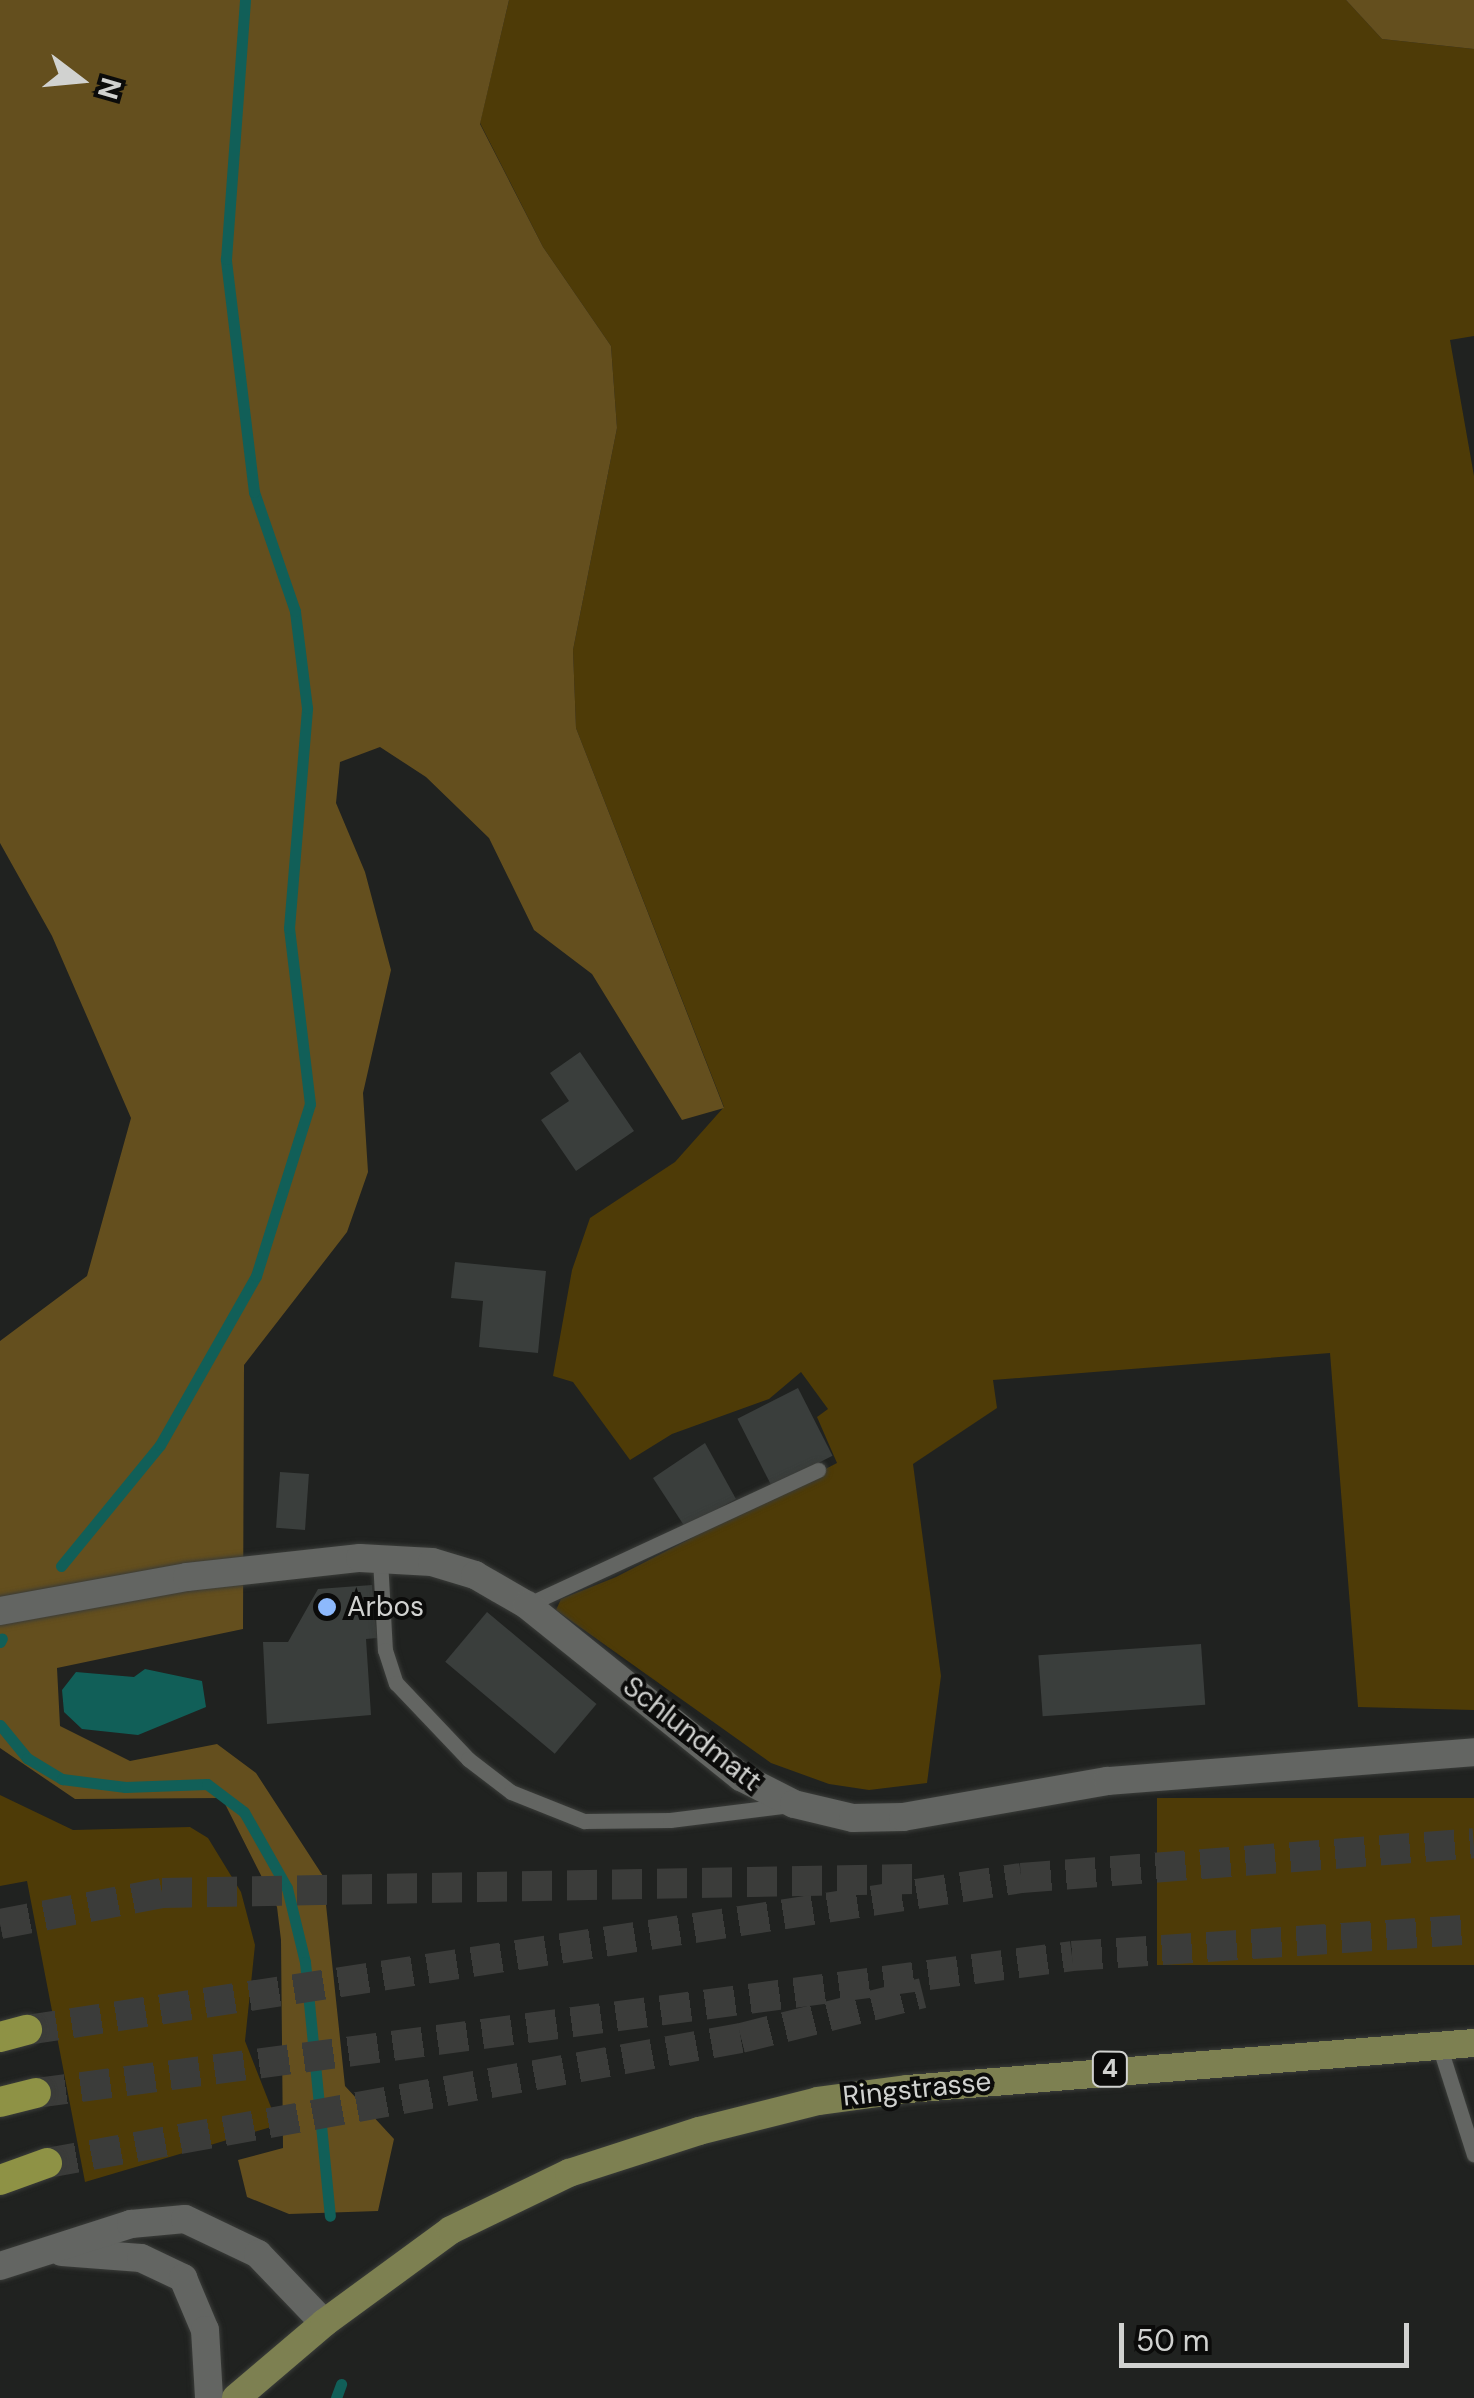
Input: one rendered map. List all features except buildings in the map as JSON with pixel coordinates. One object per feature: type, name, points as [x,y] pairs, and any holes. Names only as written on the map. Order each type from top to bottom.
[{"type":"highway","points":[[0,2102],[36,2093]]},
{"type":"highway","points":[[0,2180],[47,2163]]},
{"type":"main road","name":"Ringstrasse","points":[[326,2320],[450,2230],[569,2173],[818,2100],[1162,2064],[1474,2043]]},
{"type":"main road","name":"4","points":[[236,2398],[326,2320]]},
{"type":"street","name":"Schlundmatt","points":[[0,1611],[121,1586],[380,1559],[455,1568],[528,1604],[710,1755],[794,1804],[892,1818],[1108,1782],[1474,1752]]},
{"type":"street","points":[[0,2266],[162,2218],[204,2224],[258,2254],[326,2320]]},
{"type":"street","points":[[41,2252],[141,2258],[184,2278],[205,2330],[209,2398]]},
{"type":"lane","points":[[528,1604],[818,1470]]},
{"type":"lane","points":[[380,1559],[386,1650],[396,1682],[456,1748],[510,1792],[584,1820],[670,1820],[794,1804]]},
{"type":"lane","points":[[1439,2045],[1474,2156]]},
{"type":"shaded area","points":[[0,0],[509,0],[480,124],[543,247],[611,346],[617,428],[573,650],[576,728],[724,1108],[682,1120],[592,974],[534,930],[489,838],[426,777],[380,747],[340,762],[336,803],[365,872],[391,970],[363,1093],[368,1172],[347,1232],[244,1365],[243,1629],[57,1668],[60,1726],[130,1761],[217,1744],[256,1773],[323,1876],[345,2086],[394,2139],[378,2211],[289,2214],[247,2197],[238,2160],[283,2148],[281,1940],[277,1907],[222,1798],[75,1799],[0,1748],[0,1341],[87,1276],[131,1118],[52,936],[0,843]]},
{"type":"shaded area","points":[[509,0],[1346,0],[1382,39],[1474,49],[1474,336],[1450,340],[1474,476],[1474,1710],[1358,1707],[1330,1353],[993,1380],[997,1408],[913,1464],[941,1676],[927,1783],[869,1790],[829,1784],[771,1763],[556,1610],[561,1599],[616,1577],[837,1463],[817,1417],[828,1409],[801,1372],[769,1399],[672,1434],[630,1460],[573,1382],[553,1376],[572,1270],[590,1218],[675,1162],[724,1107],[576,728],[573,650],[617,428],[611,346],[543,247],[480,123]]},
{"type":"shaded area","points":[[1346,0],[1474,0],[1474,49],[1382,39]]},
{"type":"shaded area","points":[[0,1795],[73,1830],[190,1827],[208,1838],[241,1892],[255,1945],[245,2041],[278,2125],[85,2182],[27,1881],[0,1886]]},
{"type":"shaded area","points":[[1157,1798],[1474,1798],[1474,1965],[1157,1965]]},
{"type":"water","points":[[145,1669],[202,1681],[206,1707],[138,1735],[82,1729],[64,1712],[62,1690],[76,1672],[134,1677]]},
{"type":"waterway","points":[[61,1566],[160,1445],[256,1276],[310,1104],[289,928],[307,708],[295,611],[254,492],[226,259],[245,0]]},
{"type":"waterway","points":[[0,1642],[2,1638]]},
{"type":"waterway","points":[[0,1725],[27,1758],[62,1779],[125,1787],[207,1784],[244,1812],[287,1888],[305,1962],[330,2216]]},
{"type":"waterway","points":[[336,2398],[341,2384]]},
{"type":"tunnel","points":[[27,2030],[1021,1878],[1474,1843]]},
{"type":"tunnel","points":[[0,1924],[162,1893],[913,1879]]},
{"type":"tunnel","points":[[36,2093],[1072,1956],[1474,1929]]},
{"type":"tunnel","points":[[47,2163],[741,2038],[923,1993]]},
{"type":"place","name":"Arbos","points":[[327,1607]]}]
